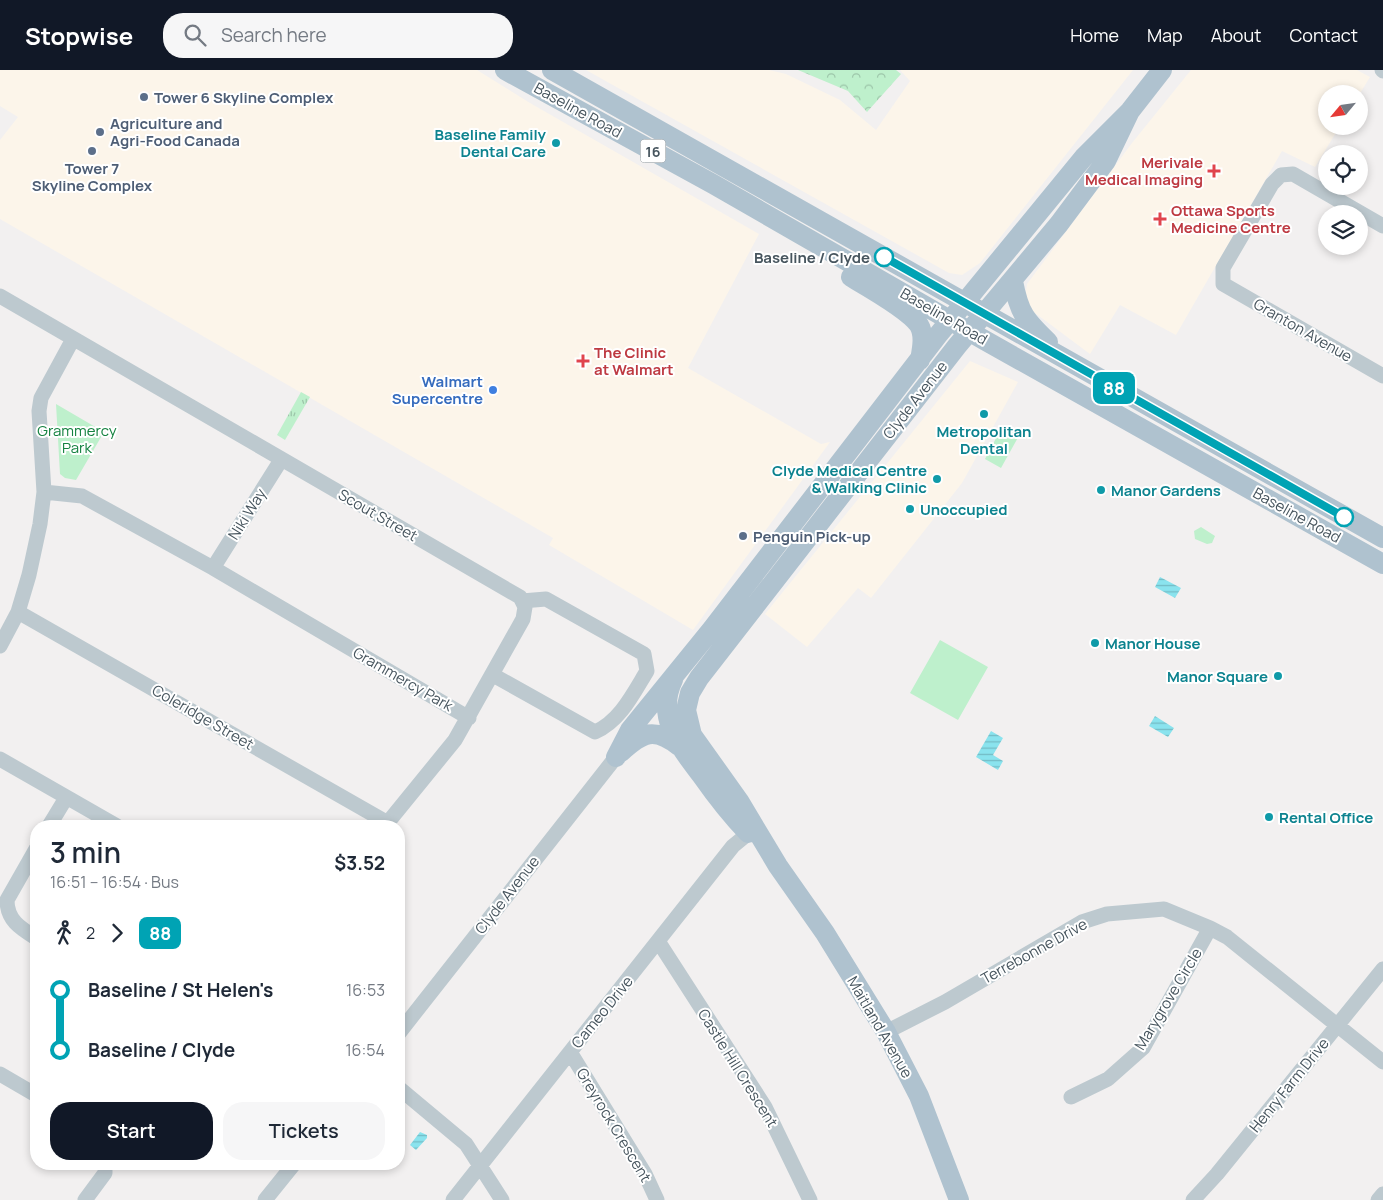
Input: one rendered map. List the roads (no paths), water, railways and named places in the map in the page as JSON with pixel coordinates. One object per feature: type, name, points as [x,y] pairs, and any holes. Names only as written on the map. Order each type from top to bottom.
[{"type":"main road","name":"Baseline Road","points":[[552,70],[1383,538]]},
{"type":"main road","name":"Clyde Avenue","points":[[616,757],[630,730],[964,303],[1084,156],[1130,112],[1162,70]]},
{"type":"main road","name":"Baseline Road","points":[[513,72],[1383,564]]},
{"type":"main road","name":"Clyde Avenue","points":[[694,685],[766,590],[970,331],[1013,281],[1106,161],[1130,112]]},
{"type":"main road","points":[[789,228],[830,262],[919,325],[922,339],[920,360]]},
{"type":"main road","points":[[1013,281],[1017,305],[1022,314],[1065,358]]},
{"type":"main road","points":[[1294,513],[1306,496]]},
{"type":"main road","points":[[756,570],[766,590]]},
{"type":"main road","name":"Maitland Avenue","points":[[677,672],[666,701],[670,726],[679,746],[724,807],[752,831],[825,933],[886,1032],[919,1096],[959,1200]]},
{"type":"main road","name":"Maitland Avenue","points":[[694,685],[686,710],[689,727],[696,743],[739,800],[752,831]]},
{"type":"main road","points":[[616,757],[641,737],[655,733],[666,736],[679,746]]},
{"type":"street","name":"Granton Avenue","points":[[1383,226],[1293,174],[1281,175],[1272,184],[1223,268],[1223,284],[1383,376]]},
{"type":"street","name":"Scout Street","points":[[0,296],[281,460],[512,591],[522,601]]},
{"type":"street","points":[[0,646],[18,612],[36,544],[44,492],[39,411],[42,398],[73,339]]},
{"type":"street","name":"Niki Way","points":[[213,568],[281,460]]},
{"type":"street","name":"Grammercy Park","points":[[44,492],[82,496],[213,568],[469,718]]},
{"type":"street","points":[[390,820],[455,740],[469,718],[523,619],[525,607],[522,601],[546,599],[644,654],[647,671],[628,702],[609,726],[595,732],[493,675]]},
{"type":"street","name":"Coleridge Street","points":[[18,612],[377,820]]},
{"type":"street","name":"Clyde Avenue","points":[[405,1024],[616,757]]},
{"type":"street","points":[[0,759],[106,820]]},
{"type":"street","points":[[53,820],[66,798]]},
{"type":"street","name":"Cameo Drive","points":[[453,1200],[733,846],[752,831]]},
{"type":"street","points":[[30,860],[7,900],[7,909],[16,926],[30,934]]},
{"type":"street","name":"Terrebonne Drive","points":[[886,1032],[944,1002],[1082,922],[1107,914],[1164,909],[1227,937],[1383,1062]]},
{"type":"street","name":"Marygrove Circle","points":[[1071,1097],[1108,1079],[1143,1048],[1210,928]]},
{"type":"street","name":"Castle Hill Crescent","points":[[658,941],[765,1107],[810,1200]]},
{"type":"street","name":"Henry Farm Drive","points":[[1192,1200],[1217,1174],[1383,969]]},
{"type":"street","name":"Greyrock Crescent","points":[[570,1052],[645,1174],[657,1200]]},
{"type":"street","points":[[0,1074],[30,1092]]},
{"type":"street","points":[[405,1093],[466,1144],[502,1200]]},
{"type":"street","points":[[85,1200],[104,1170]]},
{"type":"street","points":[[265,1200],[289,1170]]},
{"type":"street","points":[[1378,1200],[1383,1194]]},
{"type":"water","points":[[1160,577],[1181,588],[1175,598],[1155,587]]},
{"type":"water","points":[[1155,716],[1174,728],[1168,737],[1149,726]]},
{"type":"water","points":[[991,731],[1003,738],[993,755],[1003,761],[998,770],[976,757]]},
{"type":"water","points":[[420,1132],[427,1135],[427,1138],[416,1150],[410,1145]]},
{"type":"place","name":"Tower 6 Skyline Complex","points":[[144,97]]},
{"type":"place","name":"Agriculture and Agri-Food Canada","points":[[100,132]]},
{"type":"place","name":"Baseline Family Dental Care","points":[[556,143]]},
{"type":"place","name":"Tower 7 Skyline Complex","points":[[92,151]]},
{"type":"place","name":"Merivale Medical Imaging","points":[[1214,171]]},
{"type":"place","name":"Ottawa Sports Medicine Centre","points":[[1160,219]]},
{"type":"place","name":"Baseline / Clyde","points":[[884,257]]},
{"type":"place","name":"The Clinic at Walmart","points":[[583,361]]},
{"type":"place","name":"Walmart Supercentre","points":[[493,390]]},
{"type":"place","name":"Metropolitan Dental","points":[[984,414]]},
{"type":"place","name":"Clyde Medical Centre & Walking Clinic","points":[[937,479]]},
{"type":"place","name":"Manor Gardens","points":[[1101,490]]},
{"type":"place","name":"Unoccupied","points":[[910,509]]},
{"type":"place","name":"Penguin Pick-up","points":[[743,536]]},
{"type":"place","name":"Manor House","points":[[1095,643]]},
{"type":"place","name":"Manor Square","points":[[1278,676]]},
{"type":"place","name":"Rental Office","points":[[1269,817]]}]
